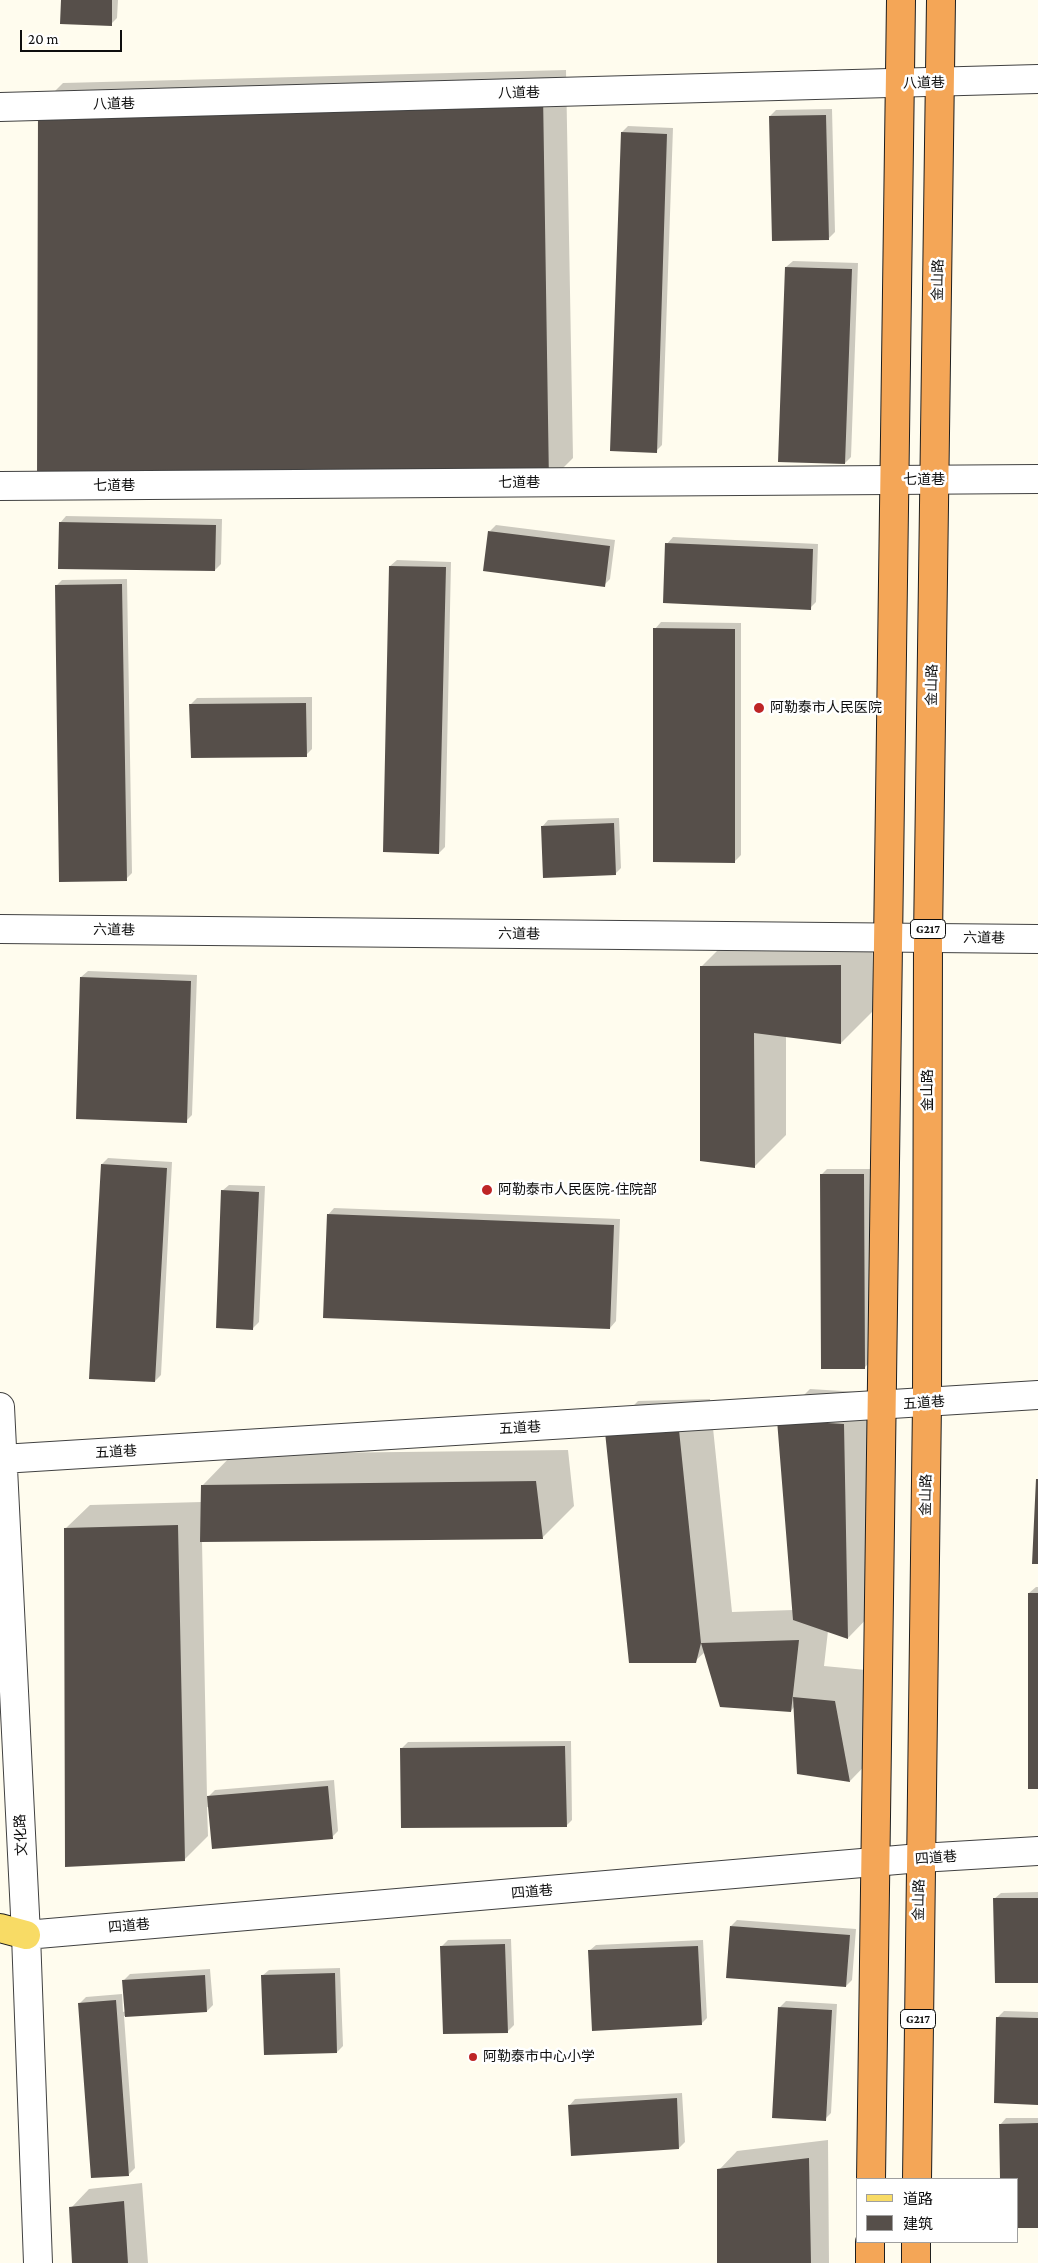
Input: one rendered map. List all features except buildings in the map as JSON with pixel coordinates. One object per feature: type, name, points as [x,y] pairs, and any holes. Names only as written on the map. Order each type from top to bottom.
[{"type":"highway","points":[[871,2178],[901,0]]},
{"type":"highway","name":"金山路","points":[[917,2178],[927,1403],[928,938],[941,0]]},
{"type":"highway","points":[[870,2243],[870,2263]]},
{"type":"highway","points":[[916,2243],[916,2263]]},
{"type":"main road","points":[[0,1928],[13,1937]]},
{"type":"street","name":"八道巷","points":[[0,107],[1038,80]]},
{"type":"street","name":"七道巷","points":[[0,486],[1038,479]]},
{"type":"street","name":"六道巷","points":[[0,929],[1038,939]]},
{"type":"street","name":"五道巷","points":[[2,1459],[1038,1395]]},
{"type":"street","name":"文化路","points":[[0,1408],[13,1937],[38,2263]]},
{"type":"street","name":"四道巷","points":[[13,1937],[920,1858],[1038,1851]]},
{"type":"place","name":"阿勒泰市人民医院","points":[[759,708]]},
{"type":"place","name":"阿勒泰市人民医院-住院部","points":[[487,1190]]},
{"type":"place","name":"阿勒泰市中心小学","points":[[473,2057]]}]
